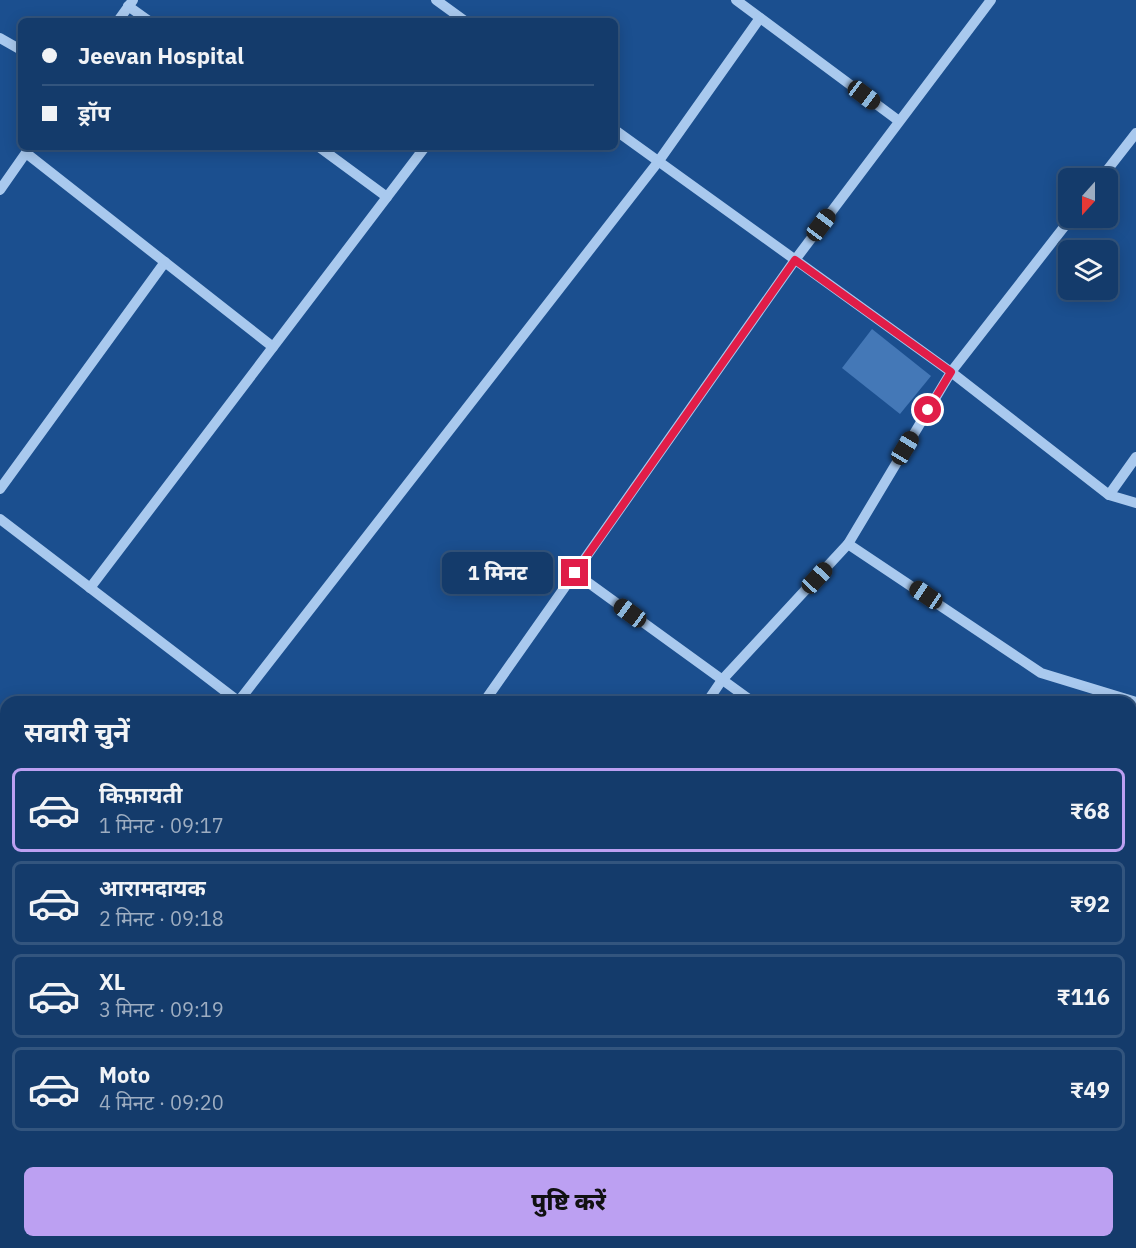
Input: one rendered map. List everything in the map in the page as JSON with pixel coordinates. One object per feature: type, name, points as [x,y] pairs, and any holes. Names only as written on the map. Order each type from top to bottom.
[{"type":"street","points":[[436,0],[461,18]]},
{"type":"street","points":[[736,0],[899,121]]},
{"type":"street","points":[[488,696],[795,260],[990,0]]},
{"type":"street","points":[[120,18],[131,3],[146,18]]},
{"type":"street","points":[[243,696],[658,162],[759,18]]},
{"type":"street","points":[[0,39],[18,48]]},
{"type":"street","points":[[618,132],[951,372],[1109,495],[1136,503]]},
{"type":"street","points":[[1109,168],[1136,133]]},
{"type":"street","points":[[0,190],[28,150],[273,347]]},
{"type":"street","points":[[323,150],[387,197]]},
{"type":"street","points":[[90,588],[423,150]]},
{"type":"street","points":[[711,696],[722,680],[848,544],[951,372],[1063,228]]},
{"type":"street","points":[[0,489],[165,262]]},
{"type":"street","points":[[1109,495],[1136,457]]},
{"type":"street","points":[[0,519],[230,696]]},
{"type":"street","points":[[848,544],[1041,673],[1116,696]]},
{"type":"street","points":[[575,573],[745,696]]},
{"type":"building","points":[[872,329],[931,376],[900,414],[842,368]]},
{"type":"route","points":[[575,573],[795,260],[951,372],[928,410]]}]
